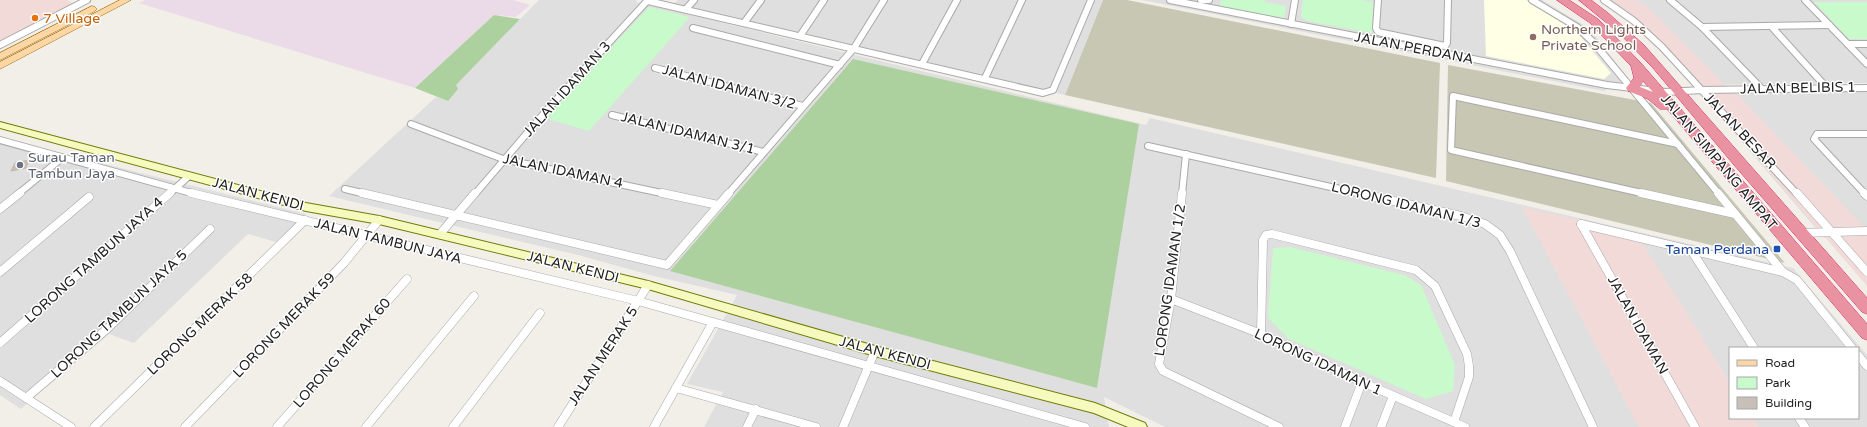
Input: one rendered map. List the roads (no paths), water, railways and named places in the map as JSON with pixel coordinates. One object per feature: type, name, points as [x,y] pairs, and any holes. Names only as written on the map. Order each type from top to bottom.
[{"type":"highway","name":"JALAN SIMPANG AMPAT","points":[[1562,0],[1594,21],[1636,65],[1867,334]]},
{"type":"highway","name":"JALAN SIMPANG AMPAT","points":[[1584,0],[1618,25],[1634,40],[1867,308]]},
{"type":"highway","points":[[1636,65],[1640,76],[1639,80],[1632,88],[1652,96],[1661,102],[1706,148]]},
{"type":"main road","points":[[0,57],[110,0]]},
{"type":"main road","points":[[0,66],[127,0]]},
{"type":"street","points":[[0,45],[87,0]]},
{"type":"street","points":[[648,0],[985,78],[1043,93],[1053,90],[1091,0]]},
{"type":"street","name":"JALAN IDAMAN 3","points":[[440,234],[503,159],[648,0]]},
{"type":"street","points":[[686,9],[694,0]]},
{"type":"street","points":[[744,22],[761,0]]},
{"type":"street","points":[[800,36],[824,0]]},
{"type":"street","points":[[718,205],[854,48],[884,0]]},
{"type":"street","points":[[922,64],[957,0]]},
{"type":"street","points":[[985,78],[1022,0]]},
{"type":"street","name":"JALAN PERDANA","points":[[1170,0],[1606,85],[1665,92],[1677,90]]},
{"type":"street","points":[[1200,0],[1209,0]]},
{"type":"street","points":[[1291,24],[1295,0]]},
{"type":"street","points":[[1378,0],[1376,28],[1378,32],[1445,46],[1447,43],[1448,0]]},
{"type":"street","points":[[1532,0],[1577,27],[1594,43],[1783,272]]},
{"type":"street","name":"JALAN BESAR","points":[[1604,0],[1623,11],[1703,90],[1867,272]]},
{"type":"street","points":[[1670,0],[1702,27],[1764,90]]},
{"type":"street","points":[[1805,0],[1867,64]]},
{"type":"street","points":[[1702,27],[1829,25]]},
{"type":"street","points":[[1771,26],[1827,88]]},
{"type":"street","points":[[693,28],[840,65]]},
{"type":"street","points":[[1848,44],[1867,44]]},
{"type":"street","name":"JALAN IDAMAN 3/2","points":[[655,68],[803,106]]},
{"type":"street","name":"JALAN BELIBIS 1","points":[[1677,90],[1867,88]]},
{"type":"street","points":[[1678,144],[1453,96],[1451,150],[1735,214]]},
{"type":"street","name":"JALAN IDAMAN 3/1","points":[[612,115],[764,152]]},
{"type":"street","name":"JALAN IDAMAN 4","points":[[411,124],[503,159],[718,205]]},
{"type":"street","name":"JALAN KENDI","points":[[0,125],[306,207],[380,220],[648,285],[875,351],[1095,408],[1141,427]]},
{"type":"street","points":[[1867,134],[1817,134],[1814,139],[1867,196]]},
{"type":"street","name":"JALAN TAMBUN JAYA","points":[[0,140],[175,189],[638,301]]},
{"type":"street","name":"LORONG IDAMAN 1/3","points":[[1148,146],[1461,216],[1491,226],[1502,236],[1510,251],[1593,427]]},
{"type":"street","name":"LORONG IDAMAN 1/2","points":[[1186,154],[1171,299],[1159,364],[1163,371],[1279,427]]},
{"type":"street","points":[[0,209],[62,158]]},
{"type":"street","name":"LORONG TAMBUN JAYA 4","points":[[0,344],[189,176]]},
{"type":"street","name":"JALAN KENDI","points":[[345,189],[666,265],[718,205]]},
{"type":"street","points":[[0,272],[89,196]]},
{"type":"street","name":"LORONG MERAK 58","points":[[94,427],[305,220]]},
{"type":"street","name":"LORONG MERAK 59","points":[[185,427],[344,263],[380,220]]},
{"type":"street","name":"JALAN IDAMAN","points":[[1691,250],[1581,224],[1695,427]]},
{"type":"street","name":"LORONG TAMBUN JAYA 5","points":[[26,398],[108,328],[210,229]]},
{"type":"street","points":[[1801,233],[1867,231]]},
{"type":"street","points":[[1261,334],[1264,240],[1266,236],[1272,234],[1416,270],[1435,286],[1467,354],[1469,377],[1454,422]]},
{"type":"street","points":[[1691,250],[1783,272],[1797,280],[1851,347]]},
{"type":"street","points":[[1691,250],[1753,347]]},
{"type":"street","name":"LORONG MERAK 60","points":[[277,427],[408,279]]},
{"type":"street","name":"JALAN MERAK 5","points":[[558,427],[648,285]]},
{"type":"street","points":[[366,427],[474,296]]},
{"type":"street","name":"LORONG IDAMAN 1","points":[[1171,299],[1261,334],[1362,382],[1465,427]]},
{"type":"street","name":"JALAN KENDI","points":[[638,301],[1085,427]]},
{"type":"street","points":[[453,427],[540,312]]},
{"type":"street","points":[[654,427],[713,322]]},
{"type":"street","points":[[843,427],[875,351]]},
{"type":"street","points":[[1859,356],[1867,366]]},
{"type":"street","points":[[0,381],[71,427]]},
{"type":"street","points":[[1345,427],[1362,382]]},
{"type":"street","points":[[676,388],[756,409],[816,427]]},
{"type":"street","points":[[1381,427],[1394,396]]},
{"type":"street","points":[[747,427],[756,409]]},
{"type":"place","name":"7 Village","points":[[35,18]]},
{"type":"place","name":"Northern Lights Private School","points":[[1533,37]]},
{"type":"place","name":"Surau Taman Tambun Jaya","points":[[20,165]]},
{"type":"place","name":"Taman Perdana","points":[[1777,249]]}]
